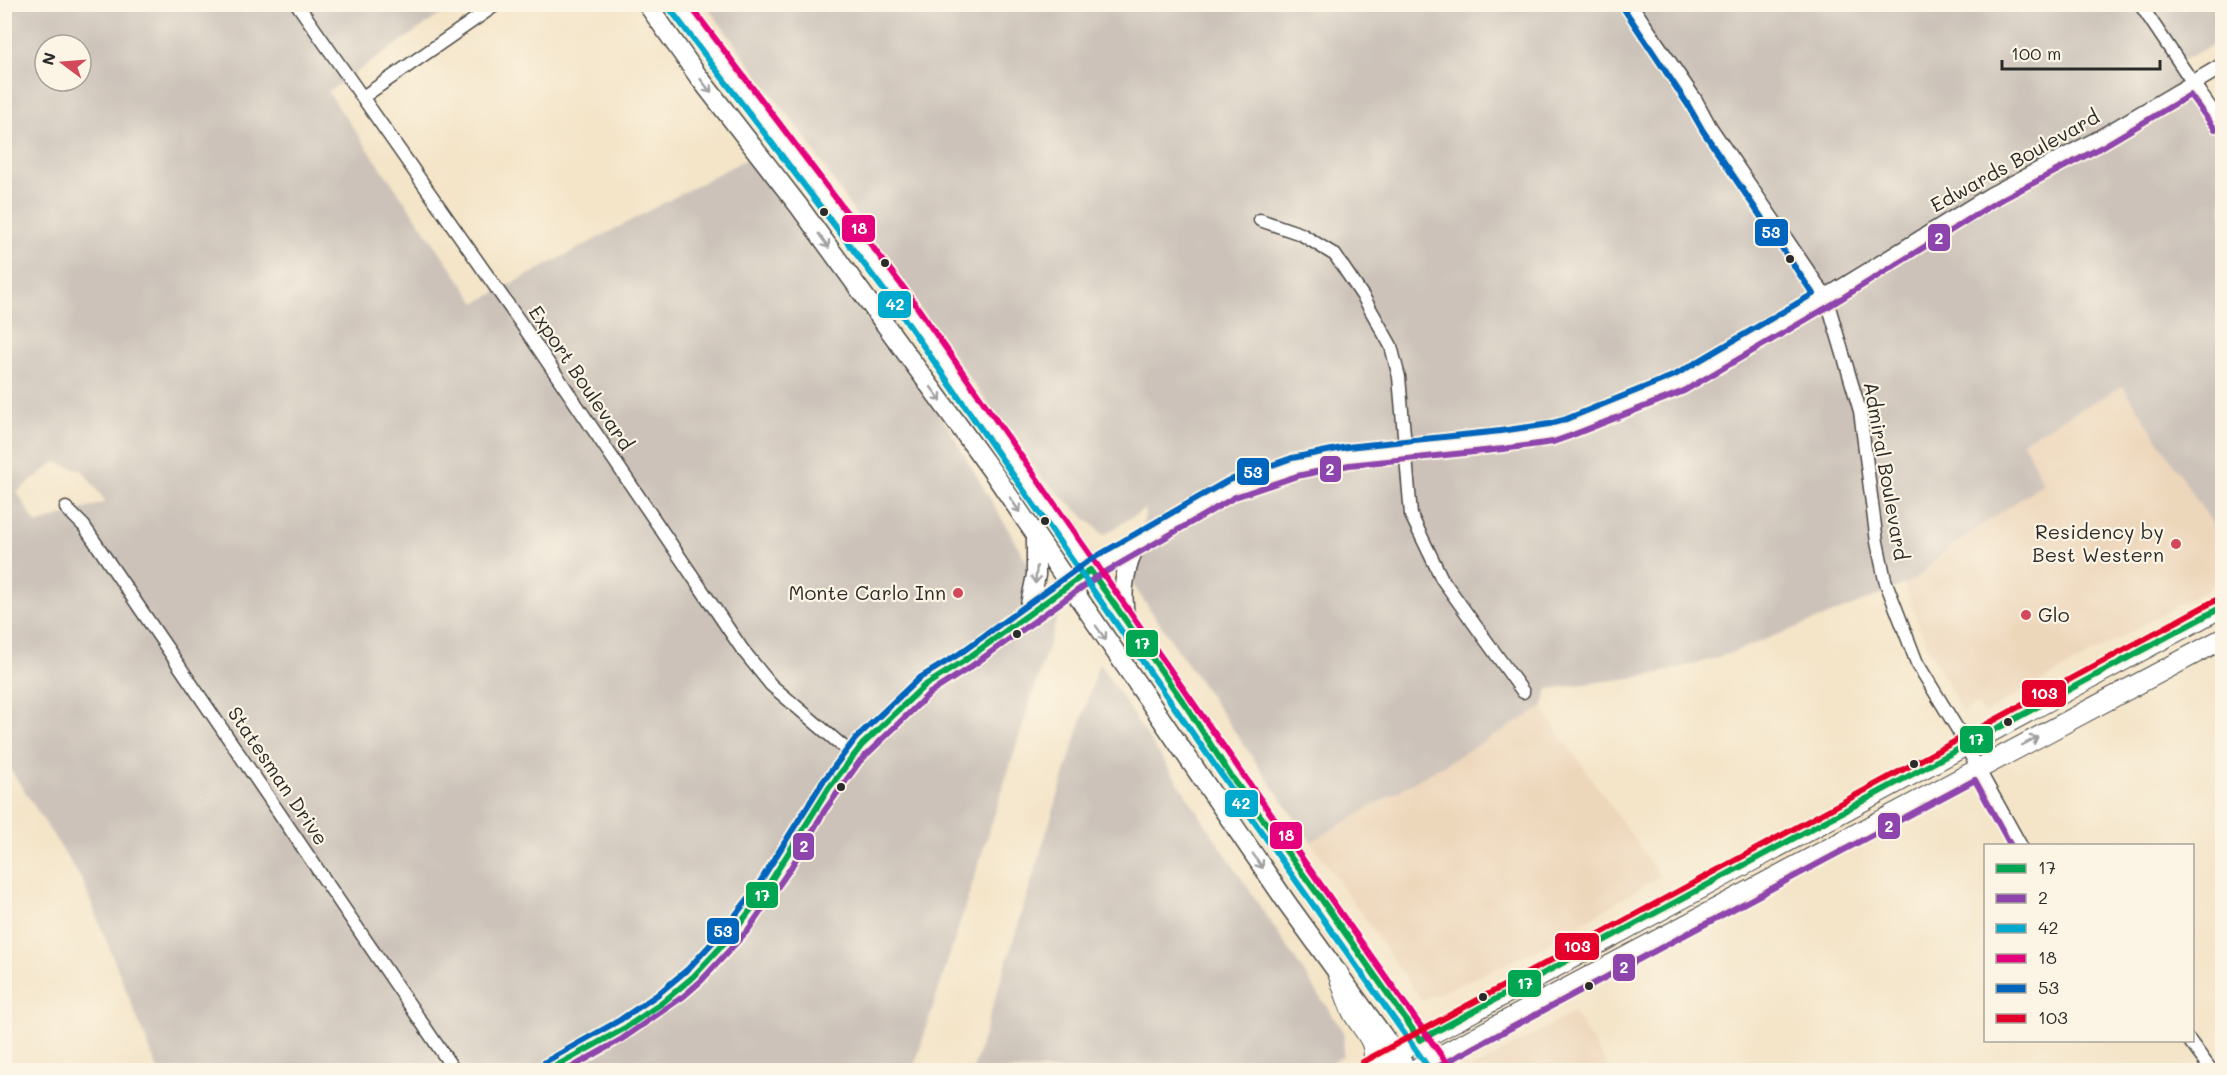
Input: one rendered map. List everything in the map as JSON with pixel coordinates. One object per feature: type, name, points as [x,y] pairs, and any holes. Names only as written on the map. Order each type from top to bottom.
[{"type":"main road","points":[[647,4],[798,205],[994,474],[1068,584],[1408,1071]]},
{"type":"main road","points":[[677,4],[899,296],[1231,776],[1438,1065]]},
{"type":"main road","points":[[681,52],[701,36]]},
{"type":"main road","points":[[731,118],[751,103]]},
{"type":"main road","points":[[955,420],[975,407]]},
{"type":"main road","points":[[994,474],[1012,460]]},
{"type":"main road","points":[[1028,614],[1036,575],[1036,536]]},
{"type":"main road","points":[[1128,624],[1123,607],[1122,589],[1127,566],[1136,544]]},
{"type":"main road","points":[[1370,1069],[1965,745],[2223,608]]},
{"type":"main road","points":[[1414,1071],[1438,1065],[1979,768],[2223,639]]},
{"type":"main road","points":[[1338,973],[1353,1012],[1372,1041],[1375,1058],[1370,1069]]},
{"type":"street","name":"Export Boulevard","points":[[297,4],[532,339],[742,649],[771,686],[853,755]]},
{"type":"street","points":[[363,97],[497,4]]},
{"type":"street","name":"Admiral Boulevard","points":[[1631,4],[1696,100],[1710,126],[1826,297],[1860,411],[1877,542],[1886,580],[1917,663],[1958,730],[2019,844]]},
{"type":"street","points":[[2140,4],[2193,84],[2223,124]]},
{"type":"street","name":"Edwards Boulevard","points":[[549,1071],[617,1032],[679,989],[741,925],[783,864],[817,805],[853,755],[924,686],[964,661],[1090,570],[1231,489],[1295,467],[1348,456],[1551,434],[1679,383],[1826,297],[1991,195],[2098,139],[2223,66]]},
{"type":"street","points":[[1260,220],[1301,234],[1335,255],[1364,298],[1391,346],[1399,377],[1412,515],[1442,579],[1523,692]]},
{"type":"street","name":"Statesman Drive","points":[[66,508],[84,526],[454,1071]]},
{"type":"street","points":[[2190,1042],[2211,1071]]},
{"type":"shaded area","points":[[4,5],[454,5],[328,92],[476,303],[748,158],[948,427],[1058,615],[913,1070],[158,1070],[82,880],[5,761]],"holes":[[[55,462],[83,471],[106,502],[36,524],[17,492]]]},
{"type":"shaded area","points":[[706,5],[2222,5],[2222,39],[2171,67],[2222,145],[2222,539],[2123,386],[2023,441],[2043,483],[1946,550],[1914,580],[1720,657],[1652,675],[1548,689],[1542,708],[1311,842],[1133,585],[1146,508],[1104,535],[1039,475],[884,259],[810,145]]},
{"type":"shaded area","points":[[2123,386],[2222,539],[2222,581],[1983,714],[1978,704],[1962,712],[1927,646],[1904,584],[1914,580],[1946,550],[2023,441]]},
{"type":"shaded area","points":[[1099,663],[1344,1033],[1343,1056],[1317,1070],[973,1070]]},
{"type":"shaded area","points":[[1542,708],[1660,876],[1543,947],[1422,1001],[1311,842]]},
{"type":"shaded area","points":[[1574,1012],[1610,1070],[1470,1070]]},
{"type":"transit line","name":"18","points":[[689,4],[906,291],[1448,1065]]},
{"type":"transit line","name":"42","points":[[670,9],[892,301],[1241,803],[1430,1070]]},
{"type":"transit line","name":"53","points":[[545,1062],[620,1020],[657,995],[688,969],[723,931],[755,890],[822,783],[856,738],[918,679],[959,654],[1085,563],[1227,481],[1292,458],[1347,447],[1501,431],[1564,420],[1675,375],[1813,294],[1624,9]]},
{"type":"transit line","name":"2","points":[[567,1070],[622,1039],[684,996],[701,981],[748,930],[790,869],[825,810],[860,761],[930,693],[1095,578],[1235,497],[1297,476],[1349,465],[1503,449],[1553,442],[1570,436],[1684,391],[1831,305],[1995,203],[2102,147],[2190,95],[2215,129]]},
{"type":"transit line","name":"17","points":[[549,1070],[625,1028],[662,1003],[694,976],[730,937],[762,895],[829,788],[862,745],[924,686],[964,661],[1090,570],[1186,706],[1231,776],[1322,900],[1420,1040],[2222,607]]},
{"type":"transit line","name":"103","points":[[1363,1062],[2218,599]]},
{"type":"transit line","name":"2","points":[[1432,1070],[1975,780],[2010,844]]},
{"type":"place","name":"Residency by Best Western","points":[[2176,544]]},
{"type":"place","name":"Monte Carlo Inn","points":[[958,593]]},
{"type":"place","name":"Glo","points":[[2026,615]]}]
